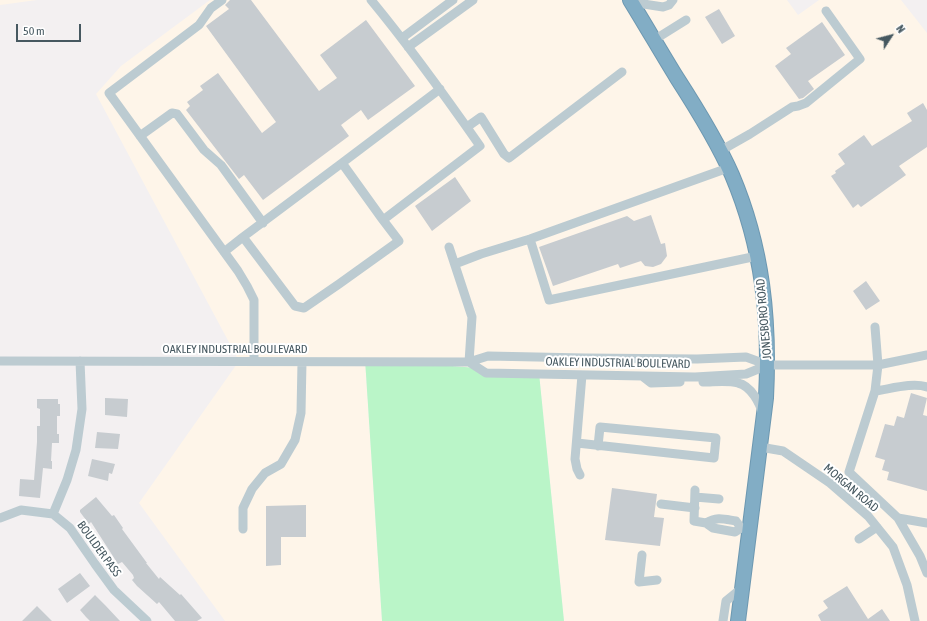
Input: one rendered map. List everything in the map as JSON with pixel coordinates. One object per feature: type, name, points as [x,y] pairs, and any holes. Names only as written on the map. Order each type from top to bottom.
[{"type":"highway","name":"JONESBORO ROAD","points":[[631,1],[720,151],[745,209],[757,256],[766,312],[768,365],[764,420],[746,528],[738,621]]},
{"type":"street","points":[[222,0],[211,8],[199,25],[108,93],[244,281],[254,300],[254,362]]},
{"type":"street","points":[[371,0],[408,46],[480,146],[383,220]]},
{"type":"street","points":[[402,38],[453,0]]},
{"type":"street","points":[[408,46],[473,0]]},
{"type":"street","points":[[631,1],[663,7],[670,2]]},
{"type":"street","points":[[720,151],[792,107],[806,103],[860,58],[826,11]]},
{"type":"street","points":[[654,40],[686,20]]},
{"type":"street","points":[[467,127],[480,117],[504,154],[509,158],[622,72]]},
{"type":"street","points":[[224,252],[440,89]]},
{"type":"street","points":[[140,136],[172,113],[177,114],[204,150],[221,166],[263,222]]},
{"type":"street","points":[[243,237],[295,306],[304,308],[399,241],[342,163]]},
{"type":"street","points":[[455,264],[481,254],[530,239],[728,168]]},
{"type":"street","points":[[530,239],[549,300],[757,256]]},
{"type":"street","points":[[449,247],[472,317],[469,362]]},
{"type":"street","points":[[875,327],[878,365],[875,391],[848,472],[898,518],[920,556],[927,573]]},
{"type":"street","name":"OAKLEY INDUSTRIAL BOULEVARD","points":[[0,361],[469,362],[488,356],[697,359],[746,358],[768,365],[878,365],[927,355]]},
{"type":"street","points":[[0,518],[21,510],[53,514],[67,480],[76,450],[82,409],[80,361]]},
{"type":"street","points":[[243,529],[243,508],[252,489],[265,473],[281,464],[295,440],[302,407],[302,362]]},
{"type":"street","name":"OAKLEY INDUSTRIAL BOULEVARD","points":[[469,362],[486,373],[695,377],[746,374],[768,365]]},
{"type":"street","points":[[580,475],[575,459],[582,375]]},
{"type":"street","points":[[642,376],[651,383],[738,382],[750,390],[761,410],[764,420]]},
{"type":"street","points":[[875,391],[905,386],[927,387]]},
{"type":"street","points":[[577,444],[714,458],[716,438],[600,427],[598,446]]},
{"type":"street","name":"MORGAN ROAD","points":[[760,447],[783,451],[830,482],[868,516],[893,547],[907,585],[915,621]]},
{"type":"street","points":[[720,499],[695,493],[694,521],[706,523],[712,528],[735,532],[746,528]]},
{"type":"street","points":[[661,504],[695,508]]},
{"type":"street","name":"BOULDER PASS","points":[[53,514],[70,528],[114,590],[147,621]]},
{"type":"street","points":[[898,518],[927,523]]},
{"type":"street","points":[[859,539],[877,527]]},
{"type":"street","points":[[642,555],[639,582],[657,580]]},
{"type":"street","points":[[723,621],[726,601],[742,588]]},
{"type":"shaded area","points":[[0,0],[37,0],[0,5]]},
{"type":"shaded area","points":[[210,0],[787,0],[798,15],[819,0],[901,0],[927,33],[927,621],[564,621],[539,373],[365,359],[382,621],[225,621],[139,503],[239,361],[96,94],[121,66]]},
{"type":"green space","points":[[365,359],[539,373],[564,621],[382,621]]},
{"type":"building","points":[[230,0],[251,0],[319,91],[337,78],[320,55],[366,20],[415,86],[368,120],[361,110],[341,125],[349,136],[263,200],[244,175],[239,179],[186,110],[190,106],[187,102],[203,90],[200,86],[218,73],[262,133],[276,122],[206,26],[229,9],[225,5]]},
{"type":"building","points":[[719,9],[735,36],[722,44],[705,17]]},
{"type":"building","points":[[822,22],[845,55],[808,81],[814,89],[803,98],[799,99],[775,66],[791,54],[786,48]]},
{"type":"building","points":[[923,103],[927,110],[927,147],[899,166],[906,175],[861,207],[858,204],[853,208],[831,176],[845,164],[838,154],[864,135],[872,146],[912,121],[907,113]]},
{"type":"building","points":[[455,177],[471,201],[432,231],[415,206]]},
{"type":"building","points":[[651,215],[661,244],[665,243],[667,256],[661,264],[653,267],[645,266],[641,261],[620,268],[618,264],[553,286],[539,247],[627,216],[634,221]]},
{"type":"building","points":[[866,281],[880,301],[866,310],[853,291]]},
{"type":"building","points":[[911,393],[927,398],[923,415],[927,416],[927,491],[887,480],[889,472],[882,470],[885,460],[875,457],[885,424],[894,426],[897,416],[904,418]]},
{"type":"building","points":[[105,398],[128,399],[127,417],[105,415]]},
{"type":"building","points":[[37,399],[58,399],[58,404],[60,404],[60,416],[57,416],[57,434],[59,434],[59,443],[52,443],[52,469],[43,468],[40,498],[19,496],[20,479],[34,480],[37,426],[40,426],[40,409],[37,408]]},
{"type":"building","points":[[97,432],[120,434],[118,449],[95,448]]},
{"type":"building","points":[[92,459],[115,464],[112,474],[109,473],[108,481],[88,476]]},
{"type":"building","points":[[612,488],[657,494],[654,517],[664,518],[660,546],[605,540]]},
{"type":"building","points":[[96,497],[112,516],[114,515],[123,528],[122,529],[159,579],[160,577],[180,595],[181,594],[202,618],[197,621],[175,621],[159,602],[157,604],[137,586],[132,580],[134,578],[133,575],[122,562],[118,564],[91,522],[89,524],[80,512],[80,510]]},
{"type":"building","points":[[306,505],[306,537],[281,537],[281,565],[266,566],[266,506]]},
{"type":"building","points":[[80,573],[90,586],[67,603],[58,589]]},
{"type":"building","points":[[847,586],[868,619],[882,609],[890,621],[821,621],[818,615],[828,608],[823,601]]},
{"type":"building","points":[[95,595],[120,621],[90,621],[86,617],[80,610]]},
{"type":"building","points":[[37,606],[52,621],[22,621]]}]
